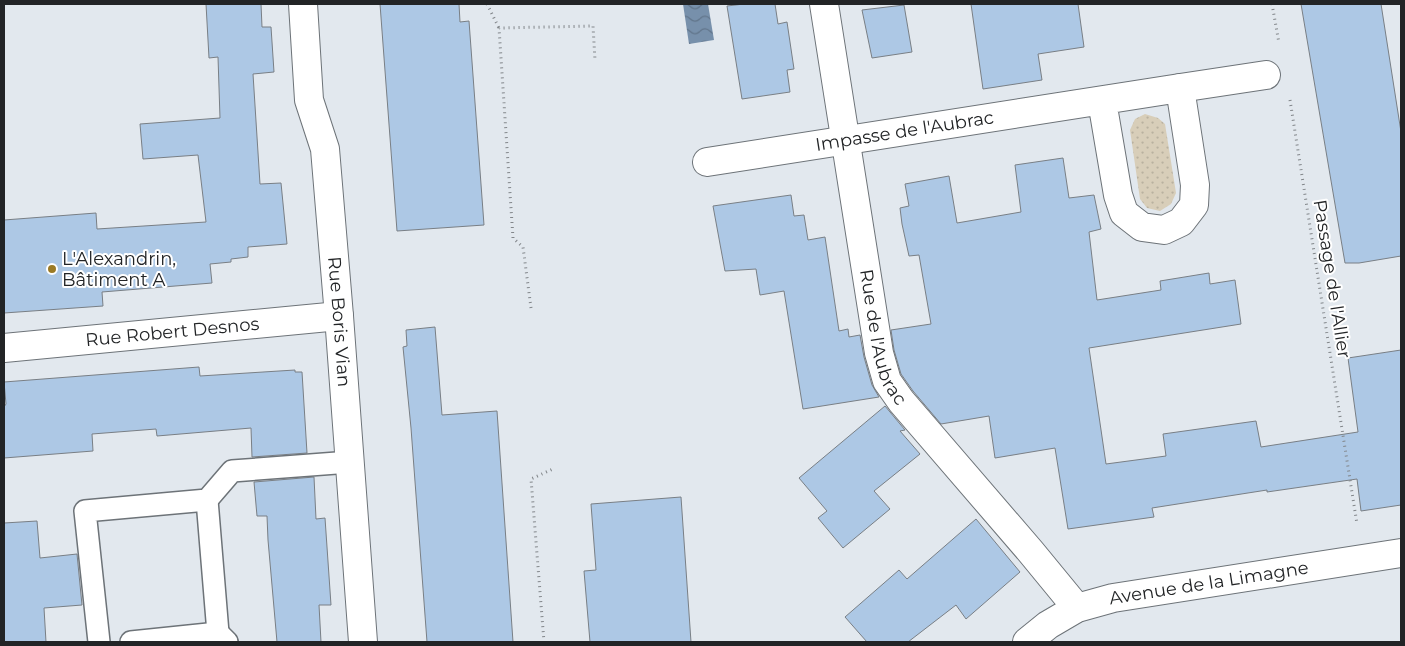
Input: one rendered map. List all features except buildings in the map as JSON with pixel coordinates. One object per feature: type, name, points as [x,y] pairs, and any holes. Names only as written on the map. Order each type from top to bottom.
[{"type":"street","name":"Rue Boris Vian","points":[[303,4],[309,100],[325,149],[363,642]]},
{"type":"street","name":"Rue de l'Aubrac","points":[[824,4],[879,353],[887,380],[901,401],[1077,608]]},
{"type":"street","name":"Impasse de l'Aubrac","points":[[707,162],[1266,74]]},
{"type":"street","points":[[1102,101],[1118,195],[1124,213],[1142,227],[1164,230],[1181,222],[1194,205],[1196,185],[1180,88]]},
{"type":"street","name":"Rue Robert Desnos","points":[[4,348],[339,316]]},
{"type":"street","name":"Avenue de la Limagne","points":[[1027,642],[1048,625],[1077,608],[1113,598],[1401,553]]},
{"type":"lane","points":[[100,642],[85,511],[207,500],[232,471],[350,462]]},
{"type":"lane","points":[[131,642],[223,638],[207,500]]},
{"type":"path","points":[[486,4],[498,28],[513,238],[523,247],[531,308]]},
{"type":"path","points":[[1272,4],[1281,52]]},
{"type":"path","points":[[498,28],[593,26],[595,60]]},
{"type":"path","name":"Passage de l'Allier","points":[[1288,91],[1362,559]]},
{"type":"path","points":[[544,642],[532,479],[555,468]]},
{"type":"shaded area","points":[[1145,114],[1158,118],[1165,124],[1176,193],[1171,204],[1160,211],[1147,208],[1140,199],[1130,130],[1135,119]]},
{"type":"water","points":[[683,4],[708,4],[714,40],[689,44]]},
{"type":"place","name":"L'Alexandrin, Bâtiment A","points":[[52,269]]}]
